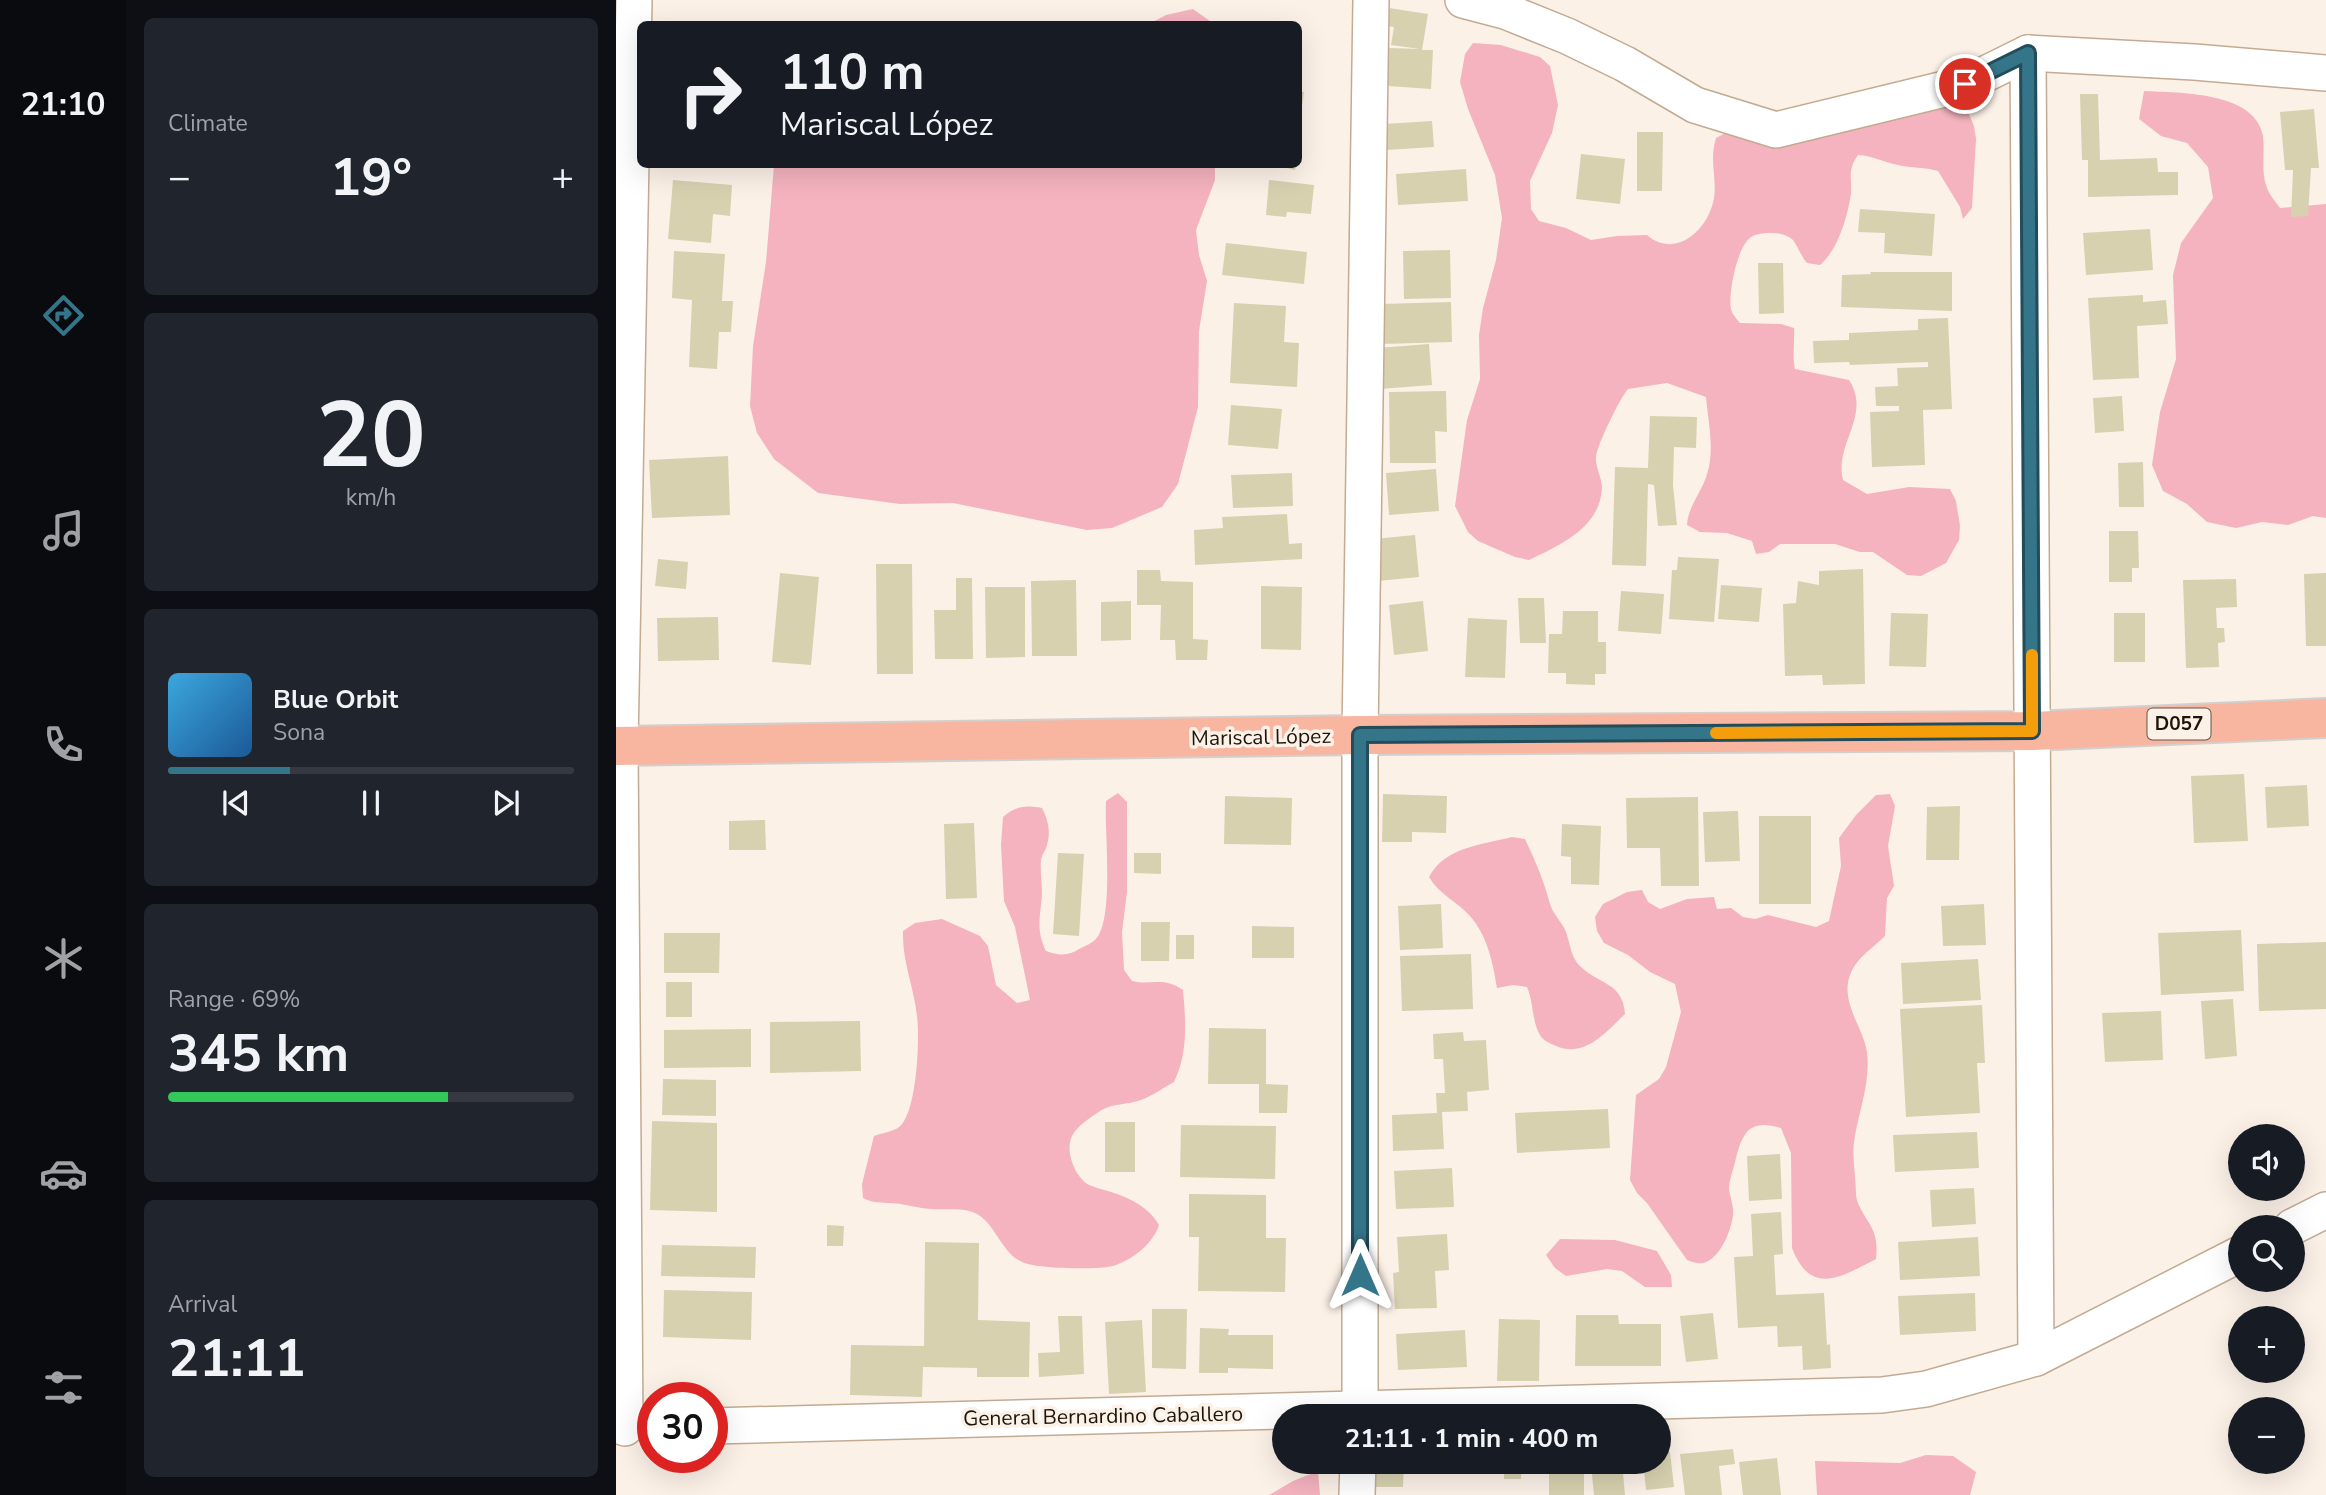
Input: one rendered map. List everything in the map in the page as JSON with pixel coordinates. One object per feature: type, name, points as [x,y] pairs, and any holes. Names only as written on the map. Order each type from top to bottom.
[{"type":"main road","name":"D057","points":[[2032,731],[2326,718]]},
{"type":"main road","name":"Mariscal López","points":[[618,746],[1360,735],[2032,731]]},
{"type":"street","points":[[631,1428],[618,746],[634,0]]},
{"type":"street","points":[[1360,1404],[1360,735],[1371,0]]},
{"type":"street","points":[[1463,0],[1505,11],[1567,36],[1625,64],[1695,106],[1776,130],[1965,84],[2028,53],[2194,62],[2326,73]]},
{"type":"street","points":[[2028,53],[2036,1359]]},
{"type":"street","points":[[2305,1220],[2326,1210]]},
{"type":"street","name":"General Bernardino Caballero","points":[[1621,1404],[1882,1395],[1926,1389],[2036,1359],[2228,1260]]},
{"type":"street","name":"General Bernardino Caballero","points":[[728,1426],[1272,1415]]},
{"type":"street","points":[[1357,1495],[1358,1474]]},
{"type":"shaded area","points":[[1193,9],[1210,21],[1155,21],[1166,15]]},
{"type":"shaded area","points":[[1473,43],[1501,45],[1540,57],[1550,66],[1558,105],[1552,133],[1530,181],[1531,209],[1539,221],[1566,228],[1591,240],[1647,235],[1658,242],[1669,244],[1690,238],[1711,210],[1715,190],[1714,146],[1716,138],[1729,131],[1932,95],[1969,114],[1976,139],[1972,208],[1963,219],[1960,207],[1938,171],[1858,155],[1851,170],[1851,193],[1845,222],[1826,259],[1820,265],[1807,263],[1793,240],[1783,235],[1765,233],[1751,237],[1742,250],[1735,271],[1730,302],[1734,316],[1740,323],[1781,324],[1794,328],[1795,369],[1849,380],[1855,393],[1856,405],[1855,418],[1843,454],[1843,480],[1867,494],[1909,487],[1950,489],[1956,501],[1960,526],[1959,540],[1946,563],[1921,576],[1907,575],[1873,552],[1860,552],[1835,544],[1780,544],[1769,552],[1756,554],[1752,541],[1727,533],[1700,532],[1687,525],[1709,465],[1710,436],[1706,397],[1667,383],[1628,389],[1624,394],[1597,451],[1596,461],[1602,488],[1600,502],[1594,514],[1576,533],[1529,560],[1478,541],[1468,532],[1455,506],[1467,420],[1480,379],[1479,335],[1483,308],[1496,260],[1502,218],[1495,175],[1460,82],[1465,54]]},
{"type":"shaded area","points":[[2144,91],[2214,97],[2246,110],[2257,121],[2263,136],[2265,179],[2268,191],[2280,208],[2326,204],[2326,518],[2313,516],[2288,525],[2262,522],[2236,528],[2207,522],[2187,504],[2163,491],[2152,465],[2160,412],[2176,359],[2173,275],[2181,243],[2213,198],[2208,167],[2187,143],[2161,136],[2139,119]]},
{"type":"shaded area","points":[[774,168],[1215,168],[1215,180],[1196,230],[1199,255],[1207,281],[1199,331],[1198,407],[1178,484],[1162,507],[1112,528],[1087,530],[953,503],[900,504],[818,493],[774,459],[757,433],[750,406],[753,346],[766,262]]},
{"type":"shaded area","points":[[1118,793],[1127,802],[1127,892],[1122,932],[1124,970],[1132,981],[1169,983],[1183,990],[1184,1049],[1174,1082],[1141,1100],[1100,1111],[1084,1122],[1072,1136],[1070,1155],[1075,1169],[1087,1184],[1137,1203],[1159,1225],[1152,1239],[1141,1250],[1113,1266],[1040,1266],[1022,1262],[1014,1257],[978,1214],[964,1210],[875,1202],[863,1198],[862,1184],[874,1136],[899,1127],[910,1107],[913,1092],[918,1026],[904,953],[903,931],[915,923],[942,919],[980,936],[988,946],[996,985],[1017,1003],[1030,1000],[1015,927],[1004,901],[1001,845],[1003,817],[1021,807],[1042,808],[1049,835],[1041,860],[1041,936],[1046,951],[1068,954],[1094,941],[1101,930],[1107,895],[1106,801]]},
{"type":"shaded area","points":[[1890,794],[1895,806],[1888,846],[1894,886],[1887,898],[1885,936],[1856,963],[1848,985],[1850,1005],[1865,1043],[1868,1063],[1854,1142],[1856,1195],[1874,1233],[1876,1259],[1851,1272],[1828,1279],[1808,1273],[1792,1248],[1791,1153],[1781,1128],[1761,1125],[1748,1131],[1740,1143],[1729,1186],[1733,1215],[1724,1244],[1715,1256],[1703,1263],[1687,1260],[1630,1180],[1636,1095],[1659,1079],[1666,1067],[1681,1012],[1675,984],[1650,972],[1628,955],[1604,943],[1597,931],[1595,917],[1603,904],[1627,892],[1642,890],[1648,902],[1660,909],[1687,899],[1714,897],[1717,909],[1731,908],[1743,917],[1755,919],[1768,915],[1816,927],[1829,921],[1841,866],[1839,838],[1856,815],[1876,795]]},
{"type":"shaded area","points":[[1512,837],[1525,839],[1551,908],[1566,932],[1577,963],[1615,990],[1623,1004],[1625,1014],[1594,1042],[1576,1049],[1553,1045],[1542,1038],[1535,1024],[1527,987],[1513,985],[1497,988],[1491,959],[1480,931],[1469,915],[1429,877],[1444,859],[1454,853]]},
{"type":"shaded area","points":[[1560,1239],[1615,1240],[1657,1251],[1671,1275],[1672,1287],[1645,1287],[1622,1271],[1607,1269],[1566,1276],[1555,1268],[1546,1255]]},
{"type":"shaded area","points":[[1926,1455],[1953,1456],[1976,1472],[1970,1495],[1817,1495],[1815,1461],[1900,1463]]},
{"type":"shaded area","points":[[1318,1474],[1320,1495],[1269,1495],[1293,1481]]},
{"type":"building","points":[[1376,6],[1428,14],[1422,50],[1433,50],[1431,89],[1388,86],[1389,48],[1420,49],[1391,45],[1394,27],[1374,25]]},
{"type":"building","points":[[2080,94],[2098,94],[2100,160],[2157,158],[2158,172],[2178,172],[2178,195],[2088,197],[2088,160],[2082,160]]},
{"type":"building","points":[[2314,109],[2319,168],[2311,168],[2308,216],[2291,217],[2293,170],[2285,170],[2280,112]]},
{"type":"building","points":[[1432,121],[1434,147],[1386,150],[1384,124]]},
{"type":"building","points":[[1637,132],[1663,132],[1662,191],[1637,191]]},
{"type":"building","points":[[1581,154],[1625,159],[1620,204],[1576,199]]},
{"type":"building","points":[[1466,169],[1468,201],[1398,205],[1396,174]]},
{"type":"building","points":[[673,180],[732,185],[730,216],[713,214],[711,243],[668,239]]},
{"type":"building","points":[[1269,180],[1314,185],[1311,214],[1287,212],[1286,217],[1266,215]]},
{"type":"building","points":[[1860,209],[1935,214],[1932,256],[1884,253],[1885,233],[1858,232]]},
{"type":"building","points":[[2150,229],[2153,270],[2086,275],[2083,233]]},
{"type":"building","points":[[1226,243],[1307,252],[1304,284],[1222,275]]},
{"type":"building","points":[[1450,250],[1451,298],[1404,299],[1403,251]]},
{"type":"building","points":[[674,251],[725,254],[722,301],[733,301],[731,332],[719,332],[717,369],[689,367],[692,300],[672,298]]},
{"type":"building","points":[[1758,263],[1783,263],[1784,313],[1759,314]]},
{"type":"building","points":[[1870,272],[1952,272],[1952,311],[1841,307],[1842,275],[1871,274]]},
{"type":"building","points":[[2143,295],[2143,302],[2166,300],[2168,324],[2137,326],[2139,378],[2093,380],[2088,298]]},
{"type":"building","points":[[1451,302],[1452,342],[1381,344],[1380,304]]},
{"type":"building","points":[[1234,303],[1286,306],[1284,342],[1299,343],[1297,387],[1230,383]]},
{"type":"building","points":[[1948,318],[1952,409],[1923,410],[1925,465],[1872,467],[1870,412],[1899,411],[1899,406],[1876,406],[1875,387],[1898,386],[1897,368],[1928,367],[1928,362],[1850,365],[1849,362],[1814,363],[1813,341],[1849,340],[1849,333],[1918,330],[1918,319]]},
{"type":"building","points":[[1429,344],[1432,385],[1380,389],[1377,348]]},
{"type":"building","points":[[1446,391],[1447,432],[1435,431],[1436,463],[1390,463],[1389,392]]},
{"type":"building","points":[[2122,396],[2124,431],[2095,433],[2093,398]]},
{"type":"building","points":[[1231,405],[1282,409],[1278,449],[1228,445]]},
{"type":"building","points":[[1650,416],[1697,417],[1696,448],[1674,447],[1673,485],[1677,525],[1658,526],[1654,485],[1648,484],[1646,566],[1612,565],[1615,467],[1648,468]]},
{"type":"building","points":[[728,456],[730,515],[652,518],[649,460]]},
{"type":"building","points":[[2143,462],[2144,507],[2119,507],[2118,463]]},
{"type":"building","points":[[1436,469],[1439,511],[1389,515],[1386,473]]},
{"type":"building","points":[[1292,473],[1293,506],[1233,508],[1231,475]]},
{"type":"building","points":[[1287,514],[1289,544],[1302,543],[1302,559],[1195,565],[1194,530],[1223,528],[1222,517]]},
{"type":"building","points":[[2109,531],[2138,531],[2139,568],[2132,568],[2132,582],[2109,582]]},
{"type":"building","points":[[1415,535],[1419,577],[1378,581],[1374,539]]},
{"type":"building","points":[[1678,557],[1719,559],[1714,622],[1669,619],[1672,570],[1677,570]]},
{"type":"building","points":[[658,559],[688,562],[686,589],[655,586]]},
{"type":"building","points":[[876,564],[912,564],[913,674],[877,674]]},
{"type":"building","points":[[1863,569],[1865,684],[1823,685],[1822,675],[1785,676],[1783,604],[1796,603],[1798,581],[1819,585],[1819,571]]},
{"type":"building","points":[[1137,570],[1160,570],[1161,581],[1193,582],[1193,639],[1208,640],[1207,660],[1176,660],[1175,640],[1160,640],[1161,605],[1137,605]]},
{"type":"building","points":[[780,573],[819,577],[811,665],[772,662]]},
{"type":"building","points":[[2326,573],[2326,646],[2306,646],[2304,574]]},
{"type":"building","points":[[956,578],[972,578],[973,659],[935,659],[934,610],[956,610]]},
{"type":"building","points":[[2236,579],[2237,607],[2216,608],[2217,628],[2224,628],[2225,642],[2218,643],[2219,667],[2186,668],[2183,580]]},
{"type":"building","points":[[1076,580],[1077,656],[1032,656],[1031,581]]},
{"type":"building","points":[[1721,585],[1762,588],[1759,622],[1718,619]]},
{"type":"building","points":[[1261,586],[1302,587],[1301,650],[1261,649]]},
{"type":"building","points":[[985,587],[1025,587],[1025,657],[986,658]]},
{"type":"building","points":[[1621,591],[1664,594],[1661,634],[1618,631]]},
{"type":"building","points":[[1518,598],[1544,598],[1546,643],[1520,643]]},
{"type":"building","points":[[1131,601],[1131,640],[1101,641],[1101,602]]},
{"type":"building","points":[[1423,601],[1428,651],[1394,655],[1389,605]]},
{"type":"building","points":[[1563,611],[1598,611],[1598,642],[1606,642],[1606,674],[1595,674],[1595,685],[1566,684],[1566,673],[1548,673],[1549,634],[1562,634]]},
{"type":"building","points":[[1891,613],[1928,614],[1926,667],[1889,666]]},
{"type":"building","points":[[2114,613],[2145,613],[2145,662],[2114,662]]},
{"type":"building","points":[[718,617],[719,660],[658,661],[657,618]]},
{"type":"building","points":[[1468,618],[1507,620],[1505,678],[1465,677]]},
{"type":"building","points":[[2244,774],[2248,841],[2194,843],[2191,776]]},
{"type":"building","points":[[2307,785],[2309,826],[2267,828],[2265,787]]},
{"type":"building","points":[[1383,794],[1447,796],[1446,833],[1412,832],[1412,842],[1382,842]]},
{"type":"building","points":[[1225,796],[1292,798],[1291,845],[1224,844]]},
{"type":"building","points":[[1698,797],[1699,886],[1661,886],[1660,848],[1627,848],[1626,798]]},
{"type":"building","points":[[1960,806],[1959,860],[1926,860],[1927,807]]},
{"type":"building","points":[[1738,811],[1740,861],[1705,862],[1703,812]]},
{"type":"building","points":[[1759,816],[1811,816],[1811,904],[1759,904]]},
{"type":"building","points":[[765,820],[766,850],[729,850],[729,821]]},
{"type":"building","points":[[974,823],[977,898],[946,899],[944,824]]},
{"type":"building","points":[[1562,824],[1601,826],[1599,885],[1571,884],[1571,857],[1561,856]]},
{"type":"building","points":[[1058,853],[1084,854],[1079,936],[1053,934]]},
{"type":"building","points":[[1134,853],[1161,853],[1161,874],[1134,873]]},
{"type":"building","points":[[1441,904],[1443,948],[1400,950],[1398,906]]},
{"type":"building","points":[[1984,904],[1986,945],[1943,946],[1941,906]]},
{"type":"building","points":[[1141,922],[1170,922],[1169,961],[1141,961]]},
{"type":"building","points":[[1252,926],[1294,927],[1294,958],[1252,958]]},
{"type":"building","points":[[2241,930],[2244,991],[2161,995],[2158,933]]},
{"type":"building","points":[[664,933],[720,933],[719,973],[664,973]]},
{"type":"building","points":[[1176,935],[1194,935],[1194,959],[1176,959]]},
{"type":"building","points":[[2326,942],[2326,1009],[2259,1011],[2257,944]]},
{"type":"building","points":[[1471,954],[1473,1009],[1402,1011],[1400,956]]},
{"type":"building","points":[[1978,959],[1981,1000],[1903,1004],[1901,963]]},
{"type":"building","points":[[666,982],[692,982],[692,1017],[666,1017]]},
{"type":"building","points":[[2233,999],[2237,1056],[2205,1059],[2201,1001]]},
{"type":"building","points":[[1982,1005],[1985,1063],[1977,1063],[1980,1113],[1906,1117],[1900,1009]]},
{"type":"building","points":[[2161,1011],[2163,1060],[2105,1062],[2102,1013]]},
{"type":"building","points":[[860,1021],[861,1071],[770,1073],[770,1022]]},
{"type":"building","points":[[1209,1028],[1266,1029],[1266,1084],[1288,1085],[1287,1113],[1259,1113],[1259,1084],[1208,1084]]},
{"type":"building","points":[[751,1029],[751,1067],[664,1068],[664,1030]]},
{"type":"building","points":[[1463,1032],[1464,1041],[1486,1040],[1489,1090],[1467,1092],[1468,1111],[1442,1112],[1444,1149],[1393,1151],[1392,1115],[1437,1113],[1436,1093],[1445,1093],[1443,1059],[1434,1059],[1433,1034]]},
{"type":"building","points":[[663,1079],[716,1080],[716,1116],[662,1115]]},
{"type":"building","points":[[1608,1109],[1610,1148],[1517,1153],[1515,1113]]},
{"type":"building","points":[[652,1121],[717,1123],[717,1212],[650,1210]]},
{"type":"building","points":[[1105,1122],[1135,1122],[1135,1172],[1105,1172]]},
{"type":"building","points":[[1181,1125],[1276,1126],[1275,1179],[1180,1177]]},
{"type":"building","points":[[1977,1132],[1979,1168],[1895,1172],[1893,1135]]},
{"type":"building","points":[[1780,1154],[1782,1199],[1749,1201],[1747,1156]]},
{"type":"building","points":[[1452,1168],[1454,1207],[1396,1209],[1394,1171]]},
{"type":"building","points":[[1974,1188],[1976,1224],[1932,1227],[1930,1190]]},
{"type":"building","points":[[1189,1194],[1266,1195],[1266,1238],[1286,1238],[1285,1292],[1198,1291],[1199,1237],[1189,1237]]},
{"type":"building","points":[[1781,1212],[1783,1254],[1774,1255],[1776,1295],[1824,1293],[1831,1368],[1803,1370],[1802,1346],[1778,1347],[1777,1326],[1738,1328],[1734,1257],[1753,1256],[1751,1214]]},
{"type":"building","points":[[827,1225],[844,1226],[843,1246],[827,1246]]},
{"type":"building","points":[[1447,1234],[1449,1270],[1435,1271],[1437,1308],[1395,1309],[1393,1273],[1399,1272],[1397,1237]]},
{"type":"building","points":[[1978,1237],[1980,1276],[1900,1280],[1898,1242]]},
{"type":"building","points":[[925,1242],[979,1243],[978,1320],[1030,1322],[1029,1377],[977,1377],[977,1368],[923,1367],[922,1397],[850,1395],[851,1345],[924,1346]]},
{"type":"building","points":[[662,1245],[756,1247],[755,1278],[661,1276]]},
{"type":"building","points":[[664,1290],[752,1292],[751,1340],[663,1337]]},
{"type":"building","points":[[1975,1293],[1976,1331],[1900,1335],[1898,1296]]},
{"type":"building","points":[[1152,1309],[1187,1309],[1186,1369],[1152,1368]]},
{"type":"building","points":[[1713,1313],[1718,1359],[1686,1362],[1680,1316]]},
{"type":"building","points":[[1576,1315],[1618,1315],[1619,1324],[1661,1324],[1661,1366],[1575,1366]]},
{"type":"building","points":[[1058,1316],[1082,1316],[1084,1374],[1039,1377],[1038,1353],[1060,1352]]},
{"type":"building","points":[[1499,1319],[1540,1320],[1539,1381],[1497,1381]]},
{"type":"building","points":[[1142,1320],[1146,1392],[1109,1394],[1105,1322]]},
{"type":"building","points":[[1200,1328],[1229,1329],[1228,1335],[1273,1335],[1273,1369],[1228,1368],[1228,1373],[1199,1373]]},
{"type":"building","points":[[1465,1330],[1467,1367],[1398,1370],[1396,1334]]},
{"type":"building","points":[[1733,1449],[1735,1464],[1719,1466],[1722,1495],[1685,1495],[1680,1454]]},
{"type":"building","points":[[1777,1458],[1781,1495],[1743,1495],[1739,1462]]},
{"type":"building","points":[[1671,1461],[1674,1487],[1646,1490],[1644,1474],[1671,1474]]},
{"type":"building","points":[[1370,1474],[1404,1474],[1403,1487],[1370,1487]]},
{"type":"building","points":[[1504,1474],[1521,1474],[1521,1479],[1504,1479]]},
{"type":"building","points":[[1549,1474],[1584,1474],[1584,1495],[1549,1495]]},
{"type":"building","points":[[1592,1474],[1623,1474],[1625,1495],[1594,1495]]},
{"type":"slow traffic","points":[[1716,733],[2032,731],[2032,655]]},
{"type":"route","points":[[1360,1275],[1360,735],[2032,731],[2028,53],[1965,84]]}]
